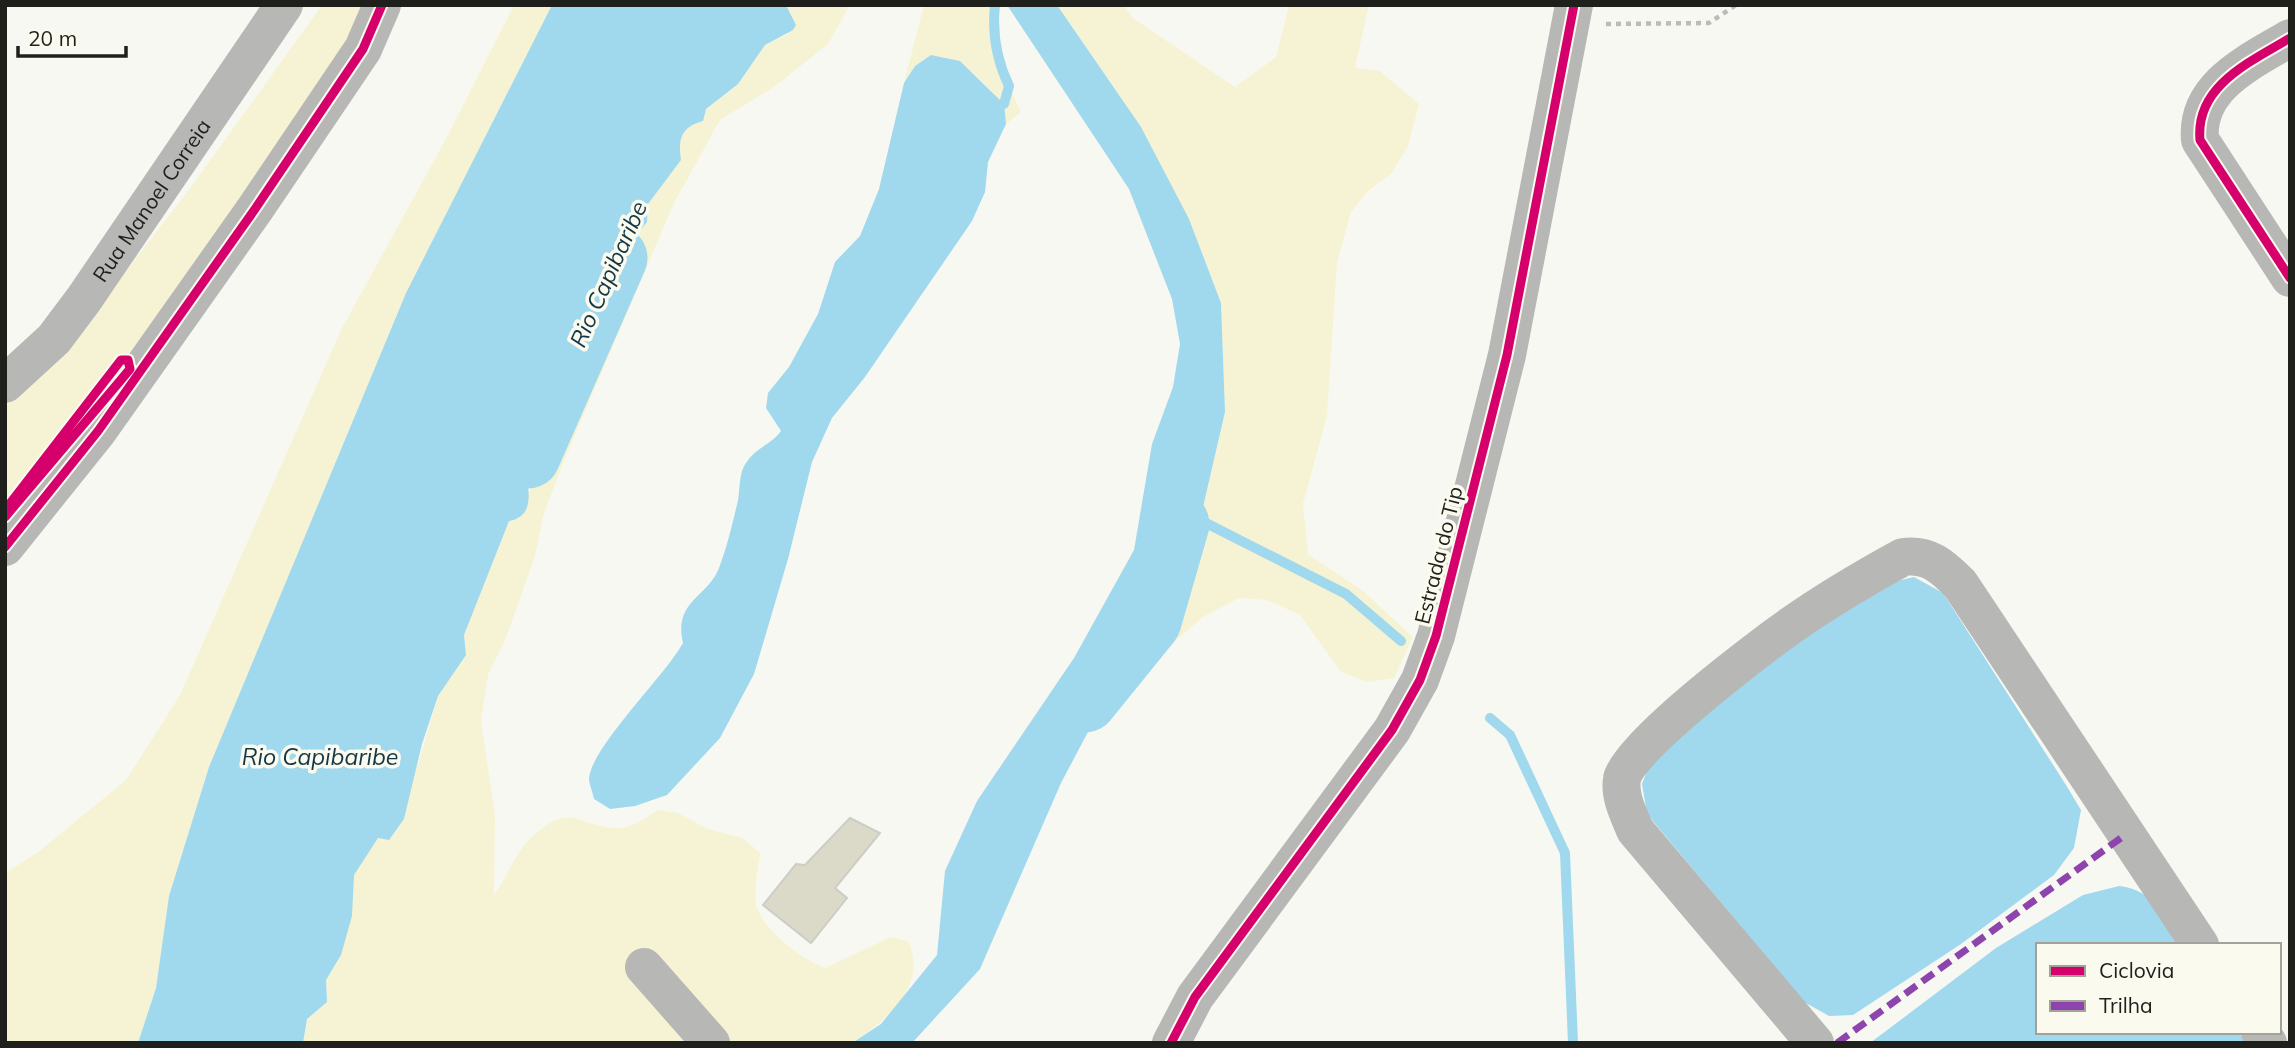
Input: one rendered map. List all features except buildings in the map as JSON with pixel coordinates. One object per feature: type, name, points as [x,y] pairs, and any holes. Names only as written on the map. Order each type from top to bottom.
[{"type":"street","name":"Rua Manoel Correia","points":[[10,372],[54,339],[84,299],[284,5]]},
{"type":"street","points":[[5,547],[99,432],[255,209],[363,49],[382,5]]},
{"type":"street","name":"Estrada do Tip","points":[[1171,1043],[1195,996],[1392,730],[1420,680],[1436,636],[1507,355],[1572,15]]},
{"type":"street","points":[[2290,38],[2217,87],[2204,105],[2198,122],[2200,140],[2290,278]]},
{"type":"street","points":[[5,510],[121,360],[128,360],[130,369],[5,517]]},
{"type":"street","points":[[1815,1043],[1635,830],[1624,803],[1622,778],[1629,764],[1653,737],[1776,636],[1903,558],[1920,555],[1939,564],[1960,584],[2199,943]]},
{"type":"street","points":[[644,967],[710,1043]]},
{"type":"path","points":[[1572,15],[1709,23],[1736,5]]},
{"type":"shaded area","points":[[322,5],[373,5],[357,41],[5,528],[5,407],[68,346],[191,187]]},
{"type":"shaded area","points":[[514,5],[552,5],[406,293],[209,767],[169,896],[156,988],[138,1043],[5,1043],[5,873],[37,853],[126,780],[180,695],[341,330],[448,135]]},
{"type":"shaded area","points":[[786,5],[850,5],[828,44],[774,87],[720,120],[674,203],[564,461],[544,513],[535,556],[505,641],[488,675],[481,721],[495,815],[494,895],[527,842],[556,820],[573,818],[619,828],[636,823],[657,810],[678,813],[708,829],[743,838],[760,853],[755,888],[757,908],[777,936],[796,951],[825,968],[891,937],[908,941],[913,957],[913,973],[908,987],[901,1001],[890,1013],[852,1043],[303,1043],[307,1019],[327,1002],[326,980],[341,955],[354,875],[418,764],[438,696],[466,655],[464,635],[492,558],[509,521],[530,491],[526,475],[542,454],[546,436],[554,441],[567,394],[567,379],[561,361],[562,350],[572,337],[590,339],[612,306],[616,282],[629,273],[635,237],[647,222],[648,204],[681,160],[680,146],[685,130],[702,120],[706,109],[738,84],[765,45],[786,35],[796,25]]},
{"type":"shaded area","points":[[924,5],[995,5],[995,34],[1000,60],[1021,112],[1006,124],[1003,104],[960,61],[931,55],[915,66],[904,83]]},
{"type":"shaded area","points":[[1057,5],[1124,5],[1133,18],[1235,87],[1276,57],[1289,5],[1369,5],[1355,68],[1380,71],[1419,104],[1408,146],[1391,174],[1369,190],[1351,212],[1337,263],[1327,416],[1303,504],[1308,554],[1363,591],[1413,637],[1394,678],[1368,682],[1341,672],[1300,615],[1267,600],[1239,598],[1203,617],[1151,662],[1097,715],[1200,520],[1225,412],[1221,303],[1188,219],[1141,127]]},
{"type":"water","name":"Rio Capibaribe","points":[[552,5],[786,5],[796,25],[793,30],[765,45],[738,84],[706,109],[703,121],[686,130],[680,146],[681,160],[648,204],[647,222],[635,237],[629,273],[616,283],[603,332],[590,339],[572,337],[565,346],[562,357],[567,410],[563,425],[554,441],[546,437],[542,454],[526,475],[529,497],[526,510],[517,519],[509,521],[464,635],[466,655],[438,696],[422,744],[404,819],[389,840],[378,838],[354,875],[352,916],[341,955],[326,980],[327,1002],[307,1019],[303,1043],[138,1043],[156,988],[169,896],[209,767],[406,293]]},
{"type":"water","points":[[1007,5],[1057,5],[1141,127],[1189,219],[1221,303],[1225,412],[1200,520],[1061,783],[980,969],[912,1043],[852,1043],[881,1024],[937,955],[945,871],[977,801],[1074,658],[1134,550],[1152,444],[1173,387],[1180,344],[1172,299],[1129,189]]},
{"type":"water","points":[[931,55],[960,61],[1004,104],[1006,124],[988,162],[985,192],[972,221],[865,377],[832,418],[812,462],[788,559],[754,674],[720,738],[667,795],[635,806],[610,809],[594,799],[589,778],[593,764],[615,730],[683,643],[681,629],[687,608],[714,578],[719,568],[734,517],[744,467],[754,453],[781,431],[766,408],[768,393],[789,367],[818,314],[835,262],[860,236],[879,189],[904,83],[915,66]]},
{"type":"water","points":[[1914,577],[1943,593],[2081,810],[2074,848],[2054,875],[1961,944],[1853,1015],[1829,1016],[1804,1002],[1647,814],[1642,784],[1653,755],[1709,709],[1875,586]]},
{"type":"water","points":[[2119,886],[2142,893],[2164,915],[2181,943],[2036,943],[2036,1034],[2240,1034],[2246,1043],[1870,1043],[1996,948],[2083,895]]},
{"type":"waterway","points":[[995,5],[996,47],[1009,86],[1004,104]]},
{"type":"waterway","name":"Rio Capibaribe","points":[[528,456],[615,258]]},
{"type":"waterway","points":[[1187,517],[1200,520],[1346,594],[1401,641]]},
{"type":"waterway","points":[[1085,700],[1149,621],[1177,524]]},
{"type":"waterway","points":[[1490,718],[1510,735],[1565,853],[1573,1043]]},
{"type":"marked path","points":[[1837,1043],[2125,835]]},
{"type":"cycle path","points":[[5,547],[98,431],[255,209],[363,49],[382,5]]},
{"type":"cycle path","points":[[1171,1043],[1195,997],[1392,730],[1420,680],[1436,636],[1507,355],[1574,5]]},
{"type":"cycle path","points":[[2290,38],[2258,56],[2216,90],[2206,105],[2201,121],[2200,140],[2290,278]]},
{"type":"cycle path","points":[[5,510],[121,360],[128,360],[130,369],[5,517]]}]
